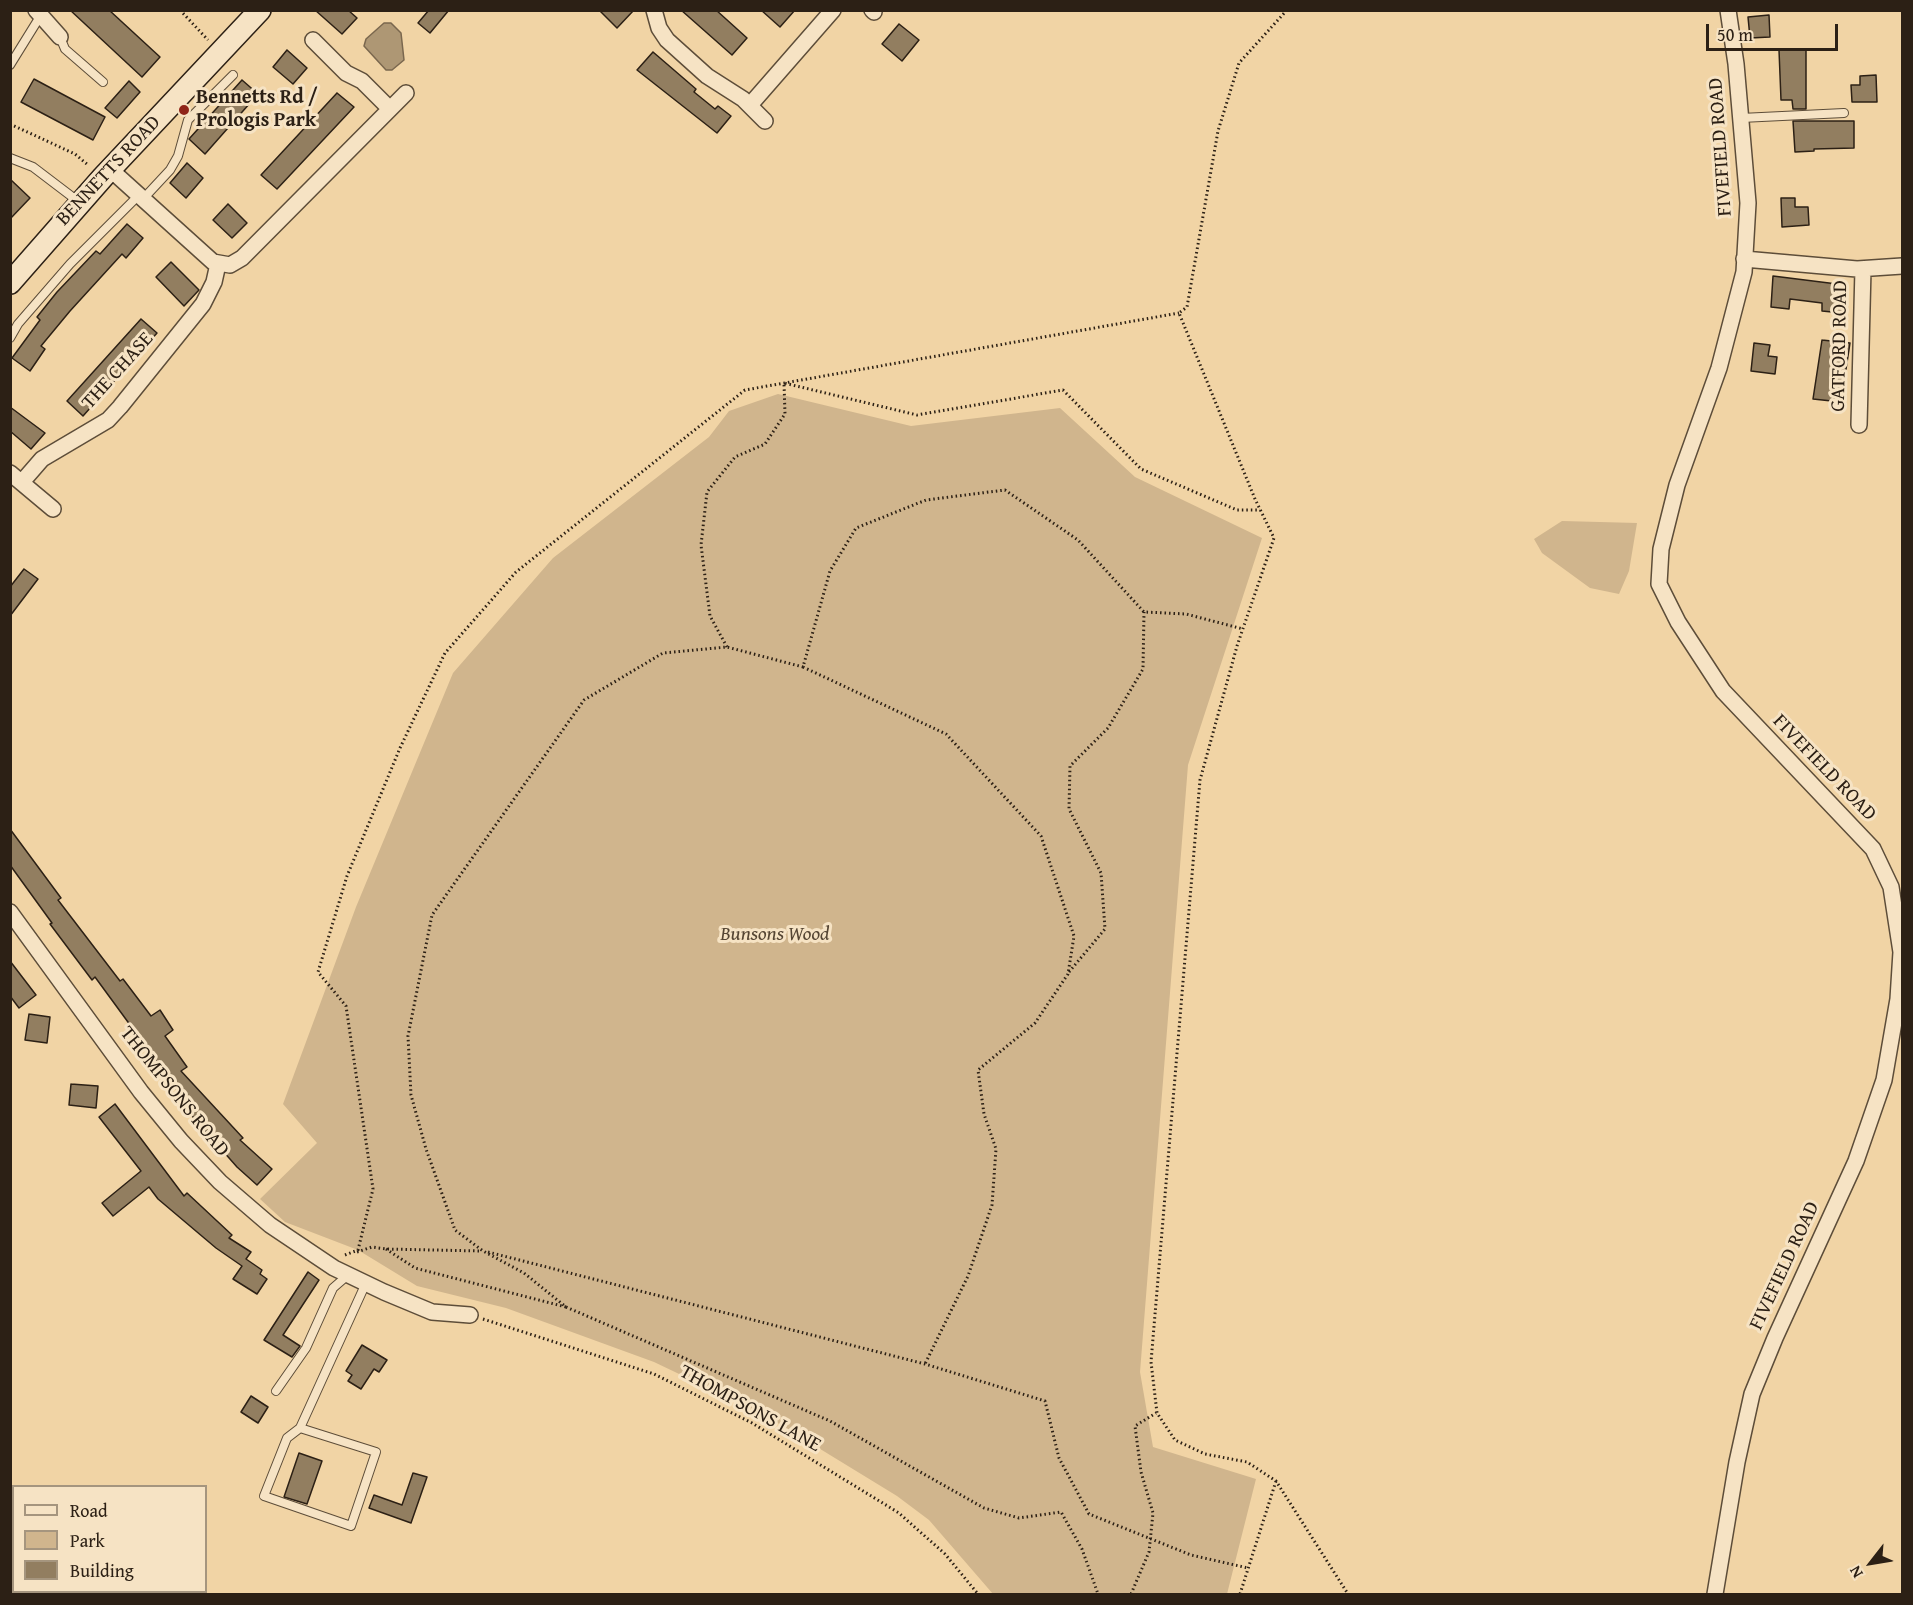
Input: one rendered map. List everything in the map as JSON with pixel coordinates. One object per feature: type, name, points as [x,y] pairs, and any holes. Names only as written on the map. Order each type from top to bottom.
[{"type":"street","name":"BENNETTS ROAD","points":[[10,283],[218,52],[260,10]]},
{"type":"street","points":[[654,10],[659,28],[667,40],[707,76],[750,105],[765,121]]},
{"type":"street","points":[[750,105],[833,10]]},
{"type":"street","name":"FIVEFIELD ROAD","points":[[1715,1594],[1737,1462],[1752,1394],[1775,1338],[1856,1161],[1884,1080],[1898,999],[1902,952],[1891,886],[1873,849],[1723,691],[1678,622],[1659,585],[1661,549],[1677,484],[1719,368],[1744,259],[1748,203],[1728,10]]},
{"type":"street","points":[[39,13],[60,37]]},
{"type":"street","points":[[313,40],[346,73],[362,81],[390,109]]},
{"type":"street","points":[[107,174],[141,197],[218,264],[230,265],[237,262],[406,93]]},
{"type":"street","points":[[1744,259],[1863,269],[1902,266]]},
{"type":"street","name":"THE CHASE","points":[[16,477],[108,420],[203,304],[214,282],[218,264]]},
{"type":"street","name":"GATFORD ROAD","points":[[1859,425],[1863,269]]},
{"type":"street","points":[[16,477],[53,509]]},
{"type":"street","name":"THOMPSONS ROAD","points":[[10,912],[141,1092],[181,1141],[220,1182],[270,1225],[348,1275],[432,1312],[470,1315]]},
{"type":"lane","points":[[10,65],[39,13]]},
{"type":"lane","points":[[60,37],[65,49],[103,82]]},
{"type":"lane","points":[[10,338],[18,324],[70,264],[170,170],[178,156],[188,120],[233,75]]},
{"type":"lane","points":[[1741,118],[1844,113]]},
{"type":"lane","points":[[10,158],[33,167],[80,203]]},
{"type":"lane","points":[[276,1391],[306,1348],[333,1288],[348,1275]]},
{"type":"lane","points":[[300,1428],[376,1452],[351,1527],[264,1496],[287,1437],[300,1428],[366,1284]]},
{"type":"path","points":[[180,10],[218,52]]},
{"type":"path","points":[[1248,1568],[1191,1555],[1089,1514],[1059,1458],[1045,1401],[925,1364],[483,1251],[386,1250],[372,1247],[346,1254],[358,1250],[373,1189],[346,1006],[318,972],[347,876],[400,748],[445,653],[516,572],[745,390],[1179,314],[1187,307],[1218,131],[1239,63],[1287,10]]},
{"type":"path","points":[[10,124],[75,154],[107,174]]},
{"type":"path","points":[[1179,314],[1260,510],[1274,538],[1243,629],[1200,780],[1151,1362],[1157,1413],[1175,1440],[1205,1454],[1247,1462],[1276,1481],[1348,1594]]},
{"type":"path","points":[[784,383],[917,415],[1063,390],[1141,469],[1237,510],[1260,510]]},
{"type":"path","points":[[727,647],[710,616],[701,545],[707,492],[735,458],[765,444],[785,414],[784,383]]},
{"type":"path","points":[[803,667],[830,571],[856,528],[926,500],[1005,490],[1078,540],[1144,612],[1143,669],[1108,728],[1070,766],[1070,809],[1101,873],[1105,929],[1068,974],[1035,1023],[978,1070],[984,1114],[996,1149],[992,1205],[968,1276],[925,1364]]},
{"type":"path","points":[[1144,612],[1186,614],[1243,629]]},
{"type":"path","points":[[566,1307],[524,1273],[483,1251],[455,1230],[426,1149],[411,1095],[408,1036],[432,915],[584,700],[663,653],[727,647],[803,667],[946,734],[1041,836],[1074,936],[1068,974]]},
{"type":"path","points":[[386,1250],[415,1268],[566,1307],[830,1422],[984,1508],[1019,1518],[1060,1512],[1082,1549],[1098,1594]]},
{"type":"path","name":"THOMPSONS LANE","points":[[470,1315],[654,1374],[753,1423],[899,1513],[945,1554],[978,1594]]},
{"type":"path","points":[[1131,1594],[1149,1552],[1152,1513],[1141,1472],[1135,1426],[1157,1413]]},
{"type":"path","points":[[1240,1594],[1276,1481]]},
{"type":"green space","name":"Bunsons Wood","points":[[778,394],[911,426],[1060,408],[1135,477],[1262,538],[1188,765],[1140,1372],[1153,1447],[1256,1479],[1227,1594],[993,1594],[929,1520],[897,1496],[763,1414],[654,1362],[506,1308],[417,1286],[358,1250],[285,1222],[260,1199],[317,1143],[283,1104],[356,907],[453,673],[553,558],[709,437],[729,411]]},
{"type":"green space","points":[[1562,521],[1637,523],[1629,571],[1619,594],[1590,588],[1542,553],[1534,539]]},
{"type":"shaded area","points":[[384,23],[391,23],[401,33],[404,60],[392,70],[386,70],[364,46],[366,39]]},
{"type":"building","points":[[70,10],[109,10],[160,57],[142,77]]},
{"type":"building","points":[[315,10],[348,10],[357,18],[342,34]]},
{"type":"building","points":[[429,10],[449,10],[430,33],[418,23]]},
{"type":"building","points":[[599,10],[634,10],[617,28]]},
{"type":"building","points":[[681,10],[716,10],[747,38],[732,55]]},
{"type":"building","points":[[761,10],[795,10],[780,27]]},
{"type":"building","points":[[1769,15],[1770,37],[1750,38],[1748,17]]},
{"type":"building","points":[[899,24],[919,40],[902,61],[882,44]]},
{"type":"building","points":[[1806,49],[1806,109],[1793,109],[1792,100],[1781,100],[1779,50]]},
{"type":"building","points":[[287,50],[307,68],[293,84],[273,67]]},
{"type":"building","points":[[653,52],[696,89],[694,92],[715,109],[718,106],[731,116],[717,133],[637,70]]},
{"type":"building","points":[[1876,75],[1877,102],[1852,102],[1851,85],[1860,85],[1860,76]]},
{"type":"building","points":[[34,79],[105,117],[93,140],[21,102]]},
{"type":"building","points":[[242,80],[258,94],[205,154],[189,139]]},
{"type":"building","points":[[129,81],[140,92],[117,118],[105,108]]},
{"type":"building","points":[[337,93],[354,107],[277,189],[261,175]]},
{"type":"building","points":[[1793,121],[1854,121],[1854,148],[1795,152]]},
{"type":"building","points":[[187,163],[203,178],[186,198],[170,183]]},
{"type":"building","points":[[10,179],[30,198],[10,219]]},
{"type":"building","points":[[1781,198],[1795,198],[1795,207],[1808,207],[1809,225],[1782,227]]},
{"type":"building","points":[[228,204],[247,223],[232,238],[213,220]]},
{"type":"building","points":[[127,224],[143,238],[126,258],[122,254],[70,311],[41,346],[45,349],[30,371],[12,358],[40,320],[37,317],[57,292],[96,251],[100,254]]},
{"type":"building","points":[[171,262],[199,290],[184,306],[156,277]]},
{"type":"building","points":[[1773,276],[1845,285],[1842,313],[1822,311],[1822,303],[1790,299],[1789,309],[1771,307]]},
{"type":"building","points":[[141,319],[157,333],[83,416],[67,401]]},
{"type":"building","points":[[1822,340],[1850,343],[1841,402],[1813,399]]},
{"type":"building","points":[[1754,343],[1770,345],[1768,356],[1777,357],[1775,374],[1751,371]]},
{"type":"building","points":[[10,407],[45,433],[31,449],[10,431]]},
{"type":"building","points":[[24,569],[38,579],[10,616],[10,587]]},
{"type":"building","points":[[10,829],[61,898],[58,900],[120,981],[123,979],[151,1016],[160,1010],[173,1030],[165,1036],[187,1067],[181,1071],[243,1138],[240,1140],[272,1169],[257,1185],[237,1167],[178,1100],[182,1097],[147,1048],[95,977],[92,980],[50,924],[52,923],[10,865]]},
{"type":"building","points":[[10,961],[36,995],[19,1008],[10,996]]},
{"type":"building","points":[[29,1014],[50,1017],[47,1043],[25,1040]]},
{"type":"building","points":[[71,1084],[98,1086],[96,1108],[69,1105]]},
{"type":"building","points":[[115,1104],[184,1196],[187,1193],[232,1235],[229,1238],[251,1252],[246,1259],[262,1270],[260,1274],[267,1279],[257,1294],[233,1279],[242,1266],[216,1248],[158,1199],[149,1187],[113,1216],[102,1203],[141,1171],[99,1117]]},
{"type":"building","points":[[308,1272],[319,1280],[283,1335],[300,1346],[292,1357],[264,1340]]},
{"type":"building","points":[[362,1345],[387,1360],[379,1372],[374,1369],[361,1389],[348,1381],[352,1375],[346,1371]]},
{"type":"building","points":[[251,1396],[268,1407],[258,1423],[241,1412]]},
{"type":"building","points":[[299,1453],[322,1461],[307,1504],[284,1497]]},
{"type":"building","points":[[413,1473],[427,1477],[411,1523],[369,1508],[374,1495],[402,1505]]},
{"type":"place","name":"Bennetts Rd / Prologis Park","points":[[184,110]]}]
